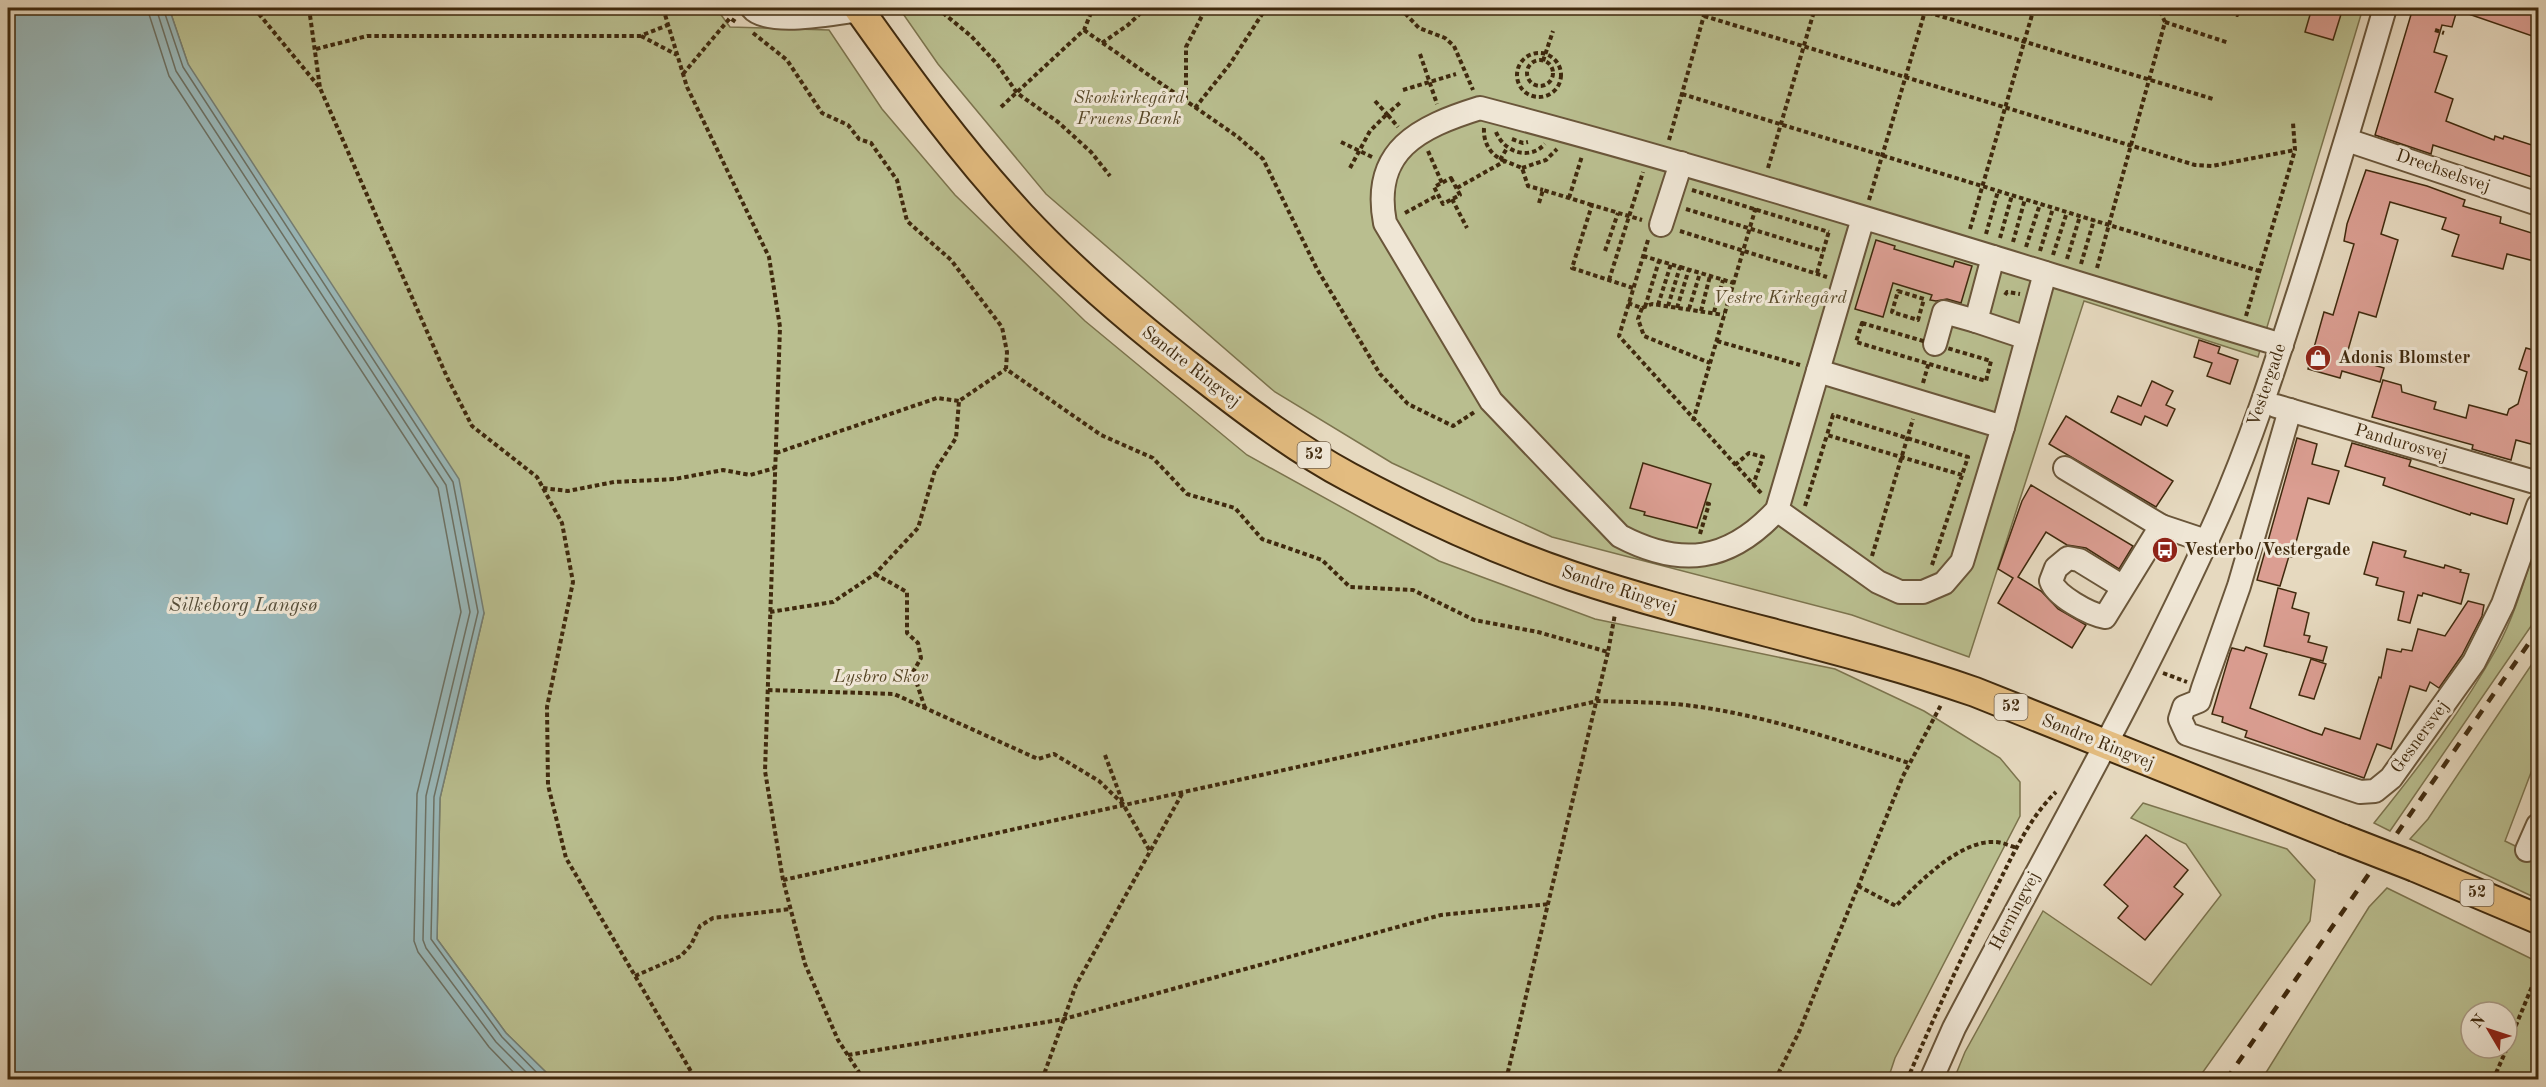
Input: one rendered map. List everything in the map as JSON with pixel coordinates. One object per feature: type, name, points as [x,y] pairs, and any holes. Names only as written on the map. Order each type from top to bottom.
[{"type":"main road","name":"Søndre Ringvej","points":[[859,9],[945,127],[1021,216],[1116,307],[1253,416],[1347,476],[1464,532],[1569,575],[1699,615],[1862,656],[1952,684],[2415,867],[2538,919]]},
{"type":"street","name":"Vestergade","points":[[2104,745],[2178,603],[2263,402],[2347,140],[2385,8]]},
{"type":"street","points":[[746,16],[755,11],[781,18],[859,9]]},
{"type":"street","points":[[1863,218],[1777,510],[1761,527],[1738,544],[1708,554],[1674,557],[1645,549],[1620,536],[1491,401],[1385,223],[1381,202],[1383,182],[1389,166],[1400,149],[1415,137],[1443,122],[1480,108],[1673,160],[1964,248],[2001,248],[2046,262],[2241,333],[2282,345]]},
{"type":"street","name":"Drechselsvej","points":[[2347,140],[2538,204]]},
{"type":"street","points":[[1657,225],[1671,194],[1673,160]]},
{"type":"street","points":[[1976,321],[2001,248]]},
{"type":"street","points":[[1777,510],[1866,574],[1900,592],[1923,592],[1944,583],[1962,562],[2028,338],[2046,262]]},
{"type":"street","points":[[1935,344],[1944,312],[2028,338]]},
{"type":"street","points":[[1818,371],[2003,427]]},
{"type":"street","name":"Pandurosvej","points":[[2263,402],[2538,483]]},
{"type":"street","points":[[2203,688],[2239,586],[2290,410]]},
{"type":"street","points":[[2065,468],[2160,526],[2206,541]]},
{"type":"street","name":"Gesnersvej","points":[[2203,688],[2199,701],[2184,707],[2180,719],[2187,734],[2360,792],[2374,791],[2391,778],[2474,662],[2503,604],[2538,507]]},
{"type":"street","points":[[2123,587],[2160,526]]},
{"type":"street","name":"Herningvej","points":[[1931,1080],[1960,1017],[2104,745]]},
{"type":"street","points":[[2527,850],[2538,825]]},
{"type":"path","points":[[254,8],[320,88],[447,377],[472,426],[537,477],[562,523],[573,582],[548,707],[548,785],[566,858],[696,1080]]},
{"type":"path","points":[[309,8],[320,88]]},
{"type":"path","points":[[663,8],[687,87],[769,257],[780,327],[765,771],[783,880],[805,964],[838,1040],[864,1080]]},
{"type":"path","points":[[936,8],[971,36],[997,64],[1017,93],[1091,152],[1110,176]]},
{"type":"path","points":[[1001,107],[1084,30],[1093,8]]},
{"type":"path","points":[[1102,43],[1128,25],[1146,8]]},
{"type":"path","points":[[1185,101],[1186,47],[1206,8]]},
{"type":"path","points":[[1195,108],[1230,64],[1266,8]]},
{"type":"path","points":[[1400,8],[1419,28],[1445,38],[1454,46],[1480,108],[1486,142],[1493,154],[1522,168],[1538,164],[1553,155],[1562,141],[1564,131]]},
{"type":"path","points":[[1673,160],[1682,94],[1706,8]]},
{"type":"path","points":[[1693,421],[1815,8]]},
{"type":"path","points":[[1914,8],[1925,9],[2213,99]]},
{"type":"path","points":[[1964,248],[2034,8]]},
{"type":"path","points":[[1998,191],[1984,237],[2001,248],[2025,250],[2046,262],[2066,263],[2096,272],[2165,21],[2159,9],[2154,8]]},
{"type":"path","points":[[2223,8],[2237,15],[2240,8]]},
{"type":"path","points":[[1863,218],[1925,9]]},
{"type":"path","points":[[1704,15],[2194,165],[2212,166],[2295,150]]},
{"type":"path","points":[[683,74],[730,18],[746,16]]},
{"type":"path","points":[[2165,21],[2229,43]]},
{"type":"path","points":[[316,48],[367,36],[640,36],[668,25]]},
{"type":"path","points":[[748,30],[787,60],[822,113],[848,125],[859,139],[871,143],[897,180],[907,221],[951,260],[1002,327],[1007,352],[1006,369]]},
{"type":"path","points":[[1084,30],[1238,137],[1263,159],[1317,269],[1380,374],[1408,404],[1453,426],[1491,401]]},
{"type":"path","points":[[2435,30],[2444,33]]},
{"type":"path","points":[[1543,61],[1553,31]]},
{"type":"path","points":[[640,36],[677,55]]},
{"type":"path","points":[[1545,53],[1555,59],[1562,73],[1560,85],[1549,95],[1541,97],[1523,91],[1517,76],[1518,68],[1530,54],[1545,53]]},
{"type":"path","points":[[1420,54],[1443,122]]},
{"type":"path","points":[[1543,61],[1550,65],[1552,74],[1545,85],[1536,86],[1531,83],[1527,71],[1531,63],[1543,61]]},
{"type":"path","points":[[1518,68],[1527,71]]},
{"type":"path","points":[[1403,90],[1456,74]]},
{"type":"path","points":[[1682,94],[2259,271]]},
{"type":"path","points":[[1375,101],[1415,137],[1442,183]]},
{"type":"path","points":[[1350,168],[1370,131],[1401,102]]},
{"type":"path","points":[[2241,333],[2295,150],[2293,123]]},
{"type":"path","points":[[1341,141],[1389,166]]},
{"type":"path","points":[[1456,188],[1503,160],[1507,148]]},
{"type":"path","points":[[1569,198],[1583,153]]},
{"type":"path","points":[[1609,280],[1643,170],[1633,167]]},
{"type":"path","points":[[1522,168],[1523,177],[1528,186],[1844,282]]},
{"type":"path","points":[[1451,178],[1460,195],[1443,204],[1434,187],[1442,183],[1451,178]]},
{"type":"path","points":[[1539,203],[1543,190]]},
{"type":"path","points":[[1671,194],[1755,211],[1829,232]]},
{"type":"path","points":[[1671,194],[1750,229],[1823,250]]},
{"type":"path","points":[[1385,223],[1438,195]]},
{"type":"path","points":[[2001,248],[2012,195]]},
{"type":"path","points":[[1452,199],[1467,228]]},
{"type":"path","points":[[2001,248],[2025,199]]},
{"type":"path","points":[[2025,250],[2040,204]]},
{"type":"path","points":[[1592,205],[1572,268],[1633,288]]},
{"type":"path","points":[[2046,262],[2053,208]]},
{"type":"path","points":[[1816,273],[1835,209]]},
{"type":"path","points":[[2046,262],[2067,212]]},
{"type":"path","points":[[1605,251],[1618,213]]},
{"type":"path","points":[[2066,263],[2080,216]]},
{"type":"path","points":[[2080,267],[2094,220]]},
{"type":"path","points":[[1657,225],[1643,256],[1619,336],[1693,421],[1777,510]]},
{"type":"path","points":[[1643,256],[1734,283]]},
{"type":"path","points":[[1659,261],[1638,319],[1644,336],[1710,363]]},
{"type":"path","points":[[1658,305],[1671,264]]},
{"type":"path","points":[[1668,306],[1680,267]]},
{"type":"path","points":[[1677,308],[1689,269]]},
{"type":"path","points":[[1689,309],[1700,273]]},
{"type":"path","points":[[1701,311],[1710,276]]},
{"type":"path","points":[[1714,312],[1723,280]]},
{"type":"path","points":[[1898,291],[1924,299],[1918,320],[1892,312],[1898,291]]},
{"type":"path","points":[[1628,303],[1644,307],[1668,306],[1724,315]]},
{"type":"path","points":[[1717,341],[1818,371]]},
{"type":"path","points":[[1006,369],[1101,435],[1153,458],[1187,494],[1235,508],[1262,539],[1322,560],[1350,587],[1413,590],[1474,620],[1538,632],[1608,652]]},
{"type":"path","points":[[776,453],[937,398],[959,401],[1006,369]]},
{"type":"path","points":[[770,612],[833,602],[875,574],[918,528],[935,470],[956,438],[959,401]]},
{"type":"path","points":[[1799,526],[1833,415],[1968,457],[1923,592]]},
{"type":"path","points":[[1827,435],[1962,475]]},
{"type":"path","points":[[1735,465],[1749,453],[1763,457],[1753,485]]},
{"type":"path","points":[[1866,574],[1903,457]]},
{"type":"path","points":[[543,488],[568,491],[614,482],[675,479],[723,470],[750,475],[775,468]]},
{"type":"path","points":[[1705,503],[1709,504],[1699,538],[1708,554]]},
{"type":"path","points":[[875,574],[907,592],[907,633],[918,643],[921,658],[913,672],[926,708]]},
{"type":"path","points":[[1506,1080],[1598,701],[1619,590]]},
{"type":"path","points":[[2145,666],[2203,688]]},
{"type":"path","points":[[1775,1080],[1799,1032],[1909,763],[1952,684]]},
{"type":"path","points":[[768,690],[894,694],[1038,759],[1054,754],[1099,781],[1123,804]]},
{"type":"path","points":[[783,880],[1598,701],[1677,704],[1746,717],[1813,733],[1909,763]]},
{"type":"path","points":[[1106,755],[1123,804],[1151,853]]},
{"type":"path","points":[[1907,1080],[1970,939],[2017,848],[2039,808],[2064,784]]},
{"type":"path","points":[[1042,1080],[1076,985],[1151,853],[1183,791]]},
{"type":"path","points":[[1858,886],[1896,906],[1910,889],[1957,853],[1980,843],[1996,842],[2017,848]]},
{"type":"path","points":[[848,1055],[1064,1019],[1442,915],[1549,904]]},
{"type":"path","points":[[635,976],[681,956],[691,945],[700,926],[713,918],[790,909]]},
{"type":"path","points":[[2519,1019],[2538,972]]},
{"type":"path","points":[[2493,1080],[2502,1060]]},
{"type":"green space","name":"Lysbro Skov","points":[[169,8],[716,8],[730,27],[829,30],[882,109],[955,195],[1085,321],[1247,455],[1439,561],[1595,619],[1835,669],[1924,711],[2000,758],[2020,782],[2020,816],[1895,1058],[1888,1079],[553,1079],[506,1033],[437,939],[440,798],[484,613],[188,64]]},
{"type":"green space","name":"Vestre Kirkegård","points":[[899,8],[2363,8],[2258,357],[2084,301],[1969,657],[1852,615],[1552,537],[1392,463],[1275,392],[1046,194],[938,64]]},
{"type":"green space","points":[[2538,538],[2538,616],[2390,831],[2374,823],[2440,738],[2498,646],[2520,593]]},
{"type":"green space","points":[[2538,655],[2538,754],[2505,841],[2538,857],[2538,899],[2410,839],[2428,819]]},
{"type":"green space","points":[[2143,803],[2287,849],[2315,880],[2310,921],[2198,1079],[1954,1079],[1965,1052],[2043,911],[2151,985],[2221,895],[2186,844],[2131,818]]},
{"type":"green space","points":[[2387,888],[2538,962],[2538,1079],[2262,1079],[2369,907]]},
{"type":"water","name":"Silkeborg Langsø","points":[[8,8],[169,8],[188,64],[459,479],[484,613],[440,798],[437,939],[506,1033],[553,1079],[8,1079]]},
{"type":"building","points":[[2312,8],[2343,8],[2333,40],[2305,32]]},
{"type":"building","points":[[2413,8],[2538,8],[2538,38],[2457,10],[2452,27],[2442,25],[2434,52],[2447,56],[2435,92],[2453,99],[2446,121],[2494,140],[2495,136],[2503,139],[2504,136],[2538,147],[2538,179],[2433,145],[2431,154],[2375,135]]},
{"type":"building","points":[[2366,170],[2427,186],[2465,200],[2463,206],[2501,217],[2500,223],[2538,235],[2534,261],[2507,254],[2503,269],[2452,256],[2459,235],[2442,229],[2446,218],[2390,202],[2381,234],[2398,240],[2376,317],[2359,312],[2346,357],[2384,368],[2380,382],[2342,371],[2340,378],[2308,369],[2324,312],[2333,315],[2354,244],[2344,241],[2347,224]]},
{"type":"building","points":[[1876,240],[1895,246],[1894,249],[1953,267],[1955,261],[1972,266],[1961,303],[1947,299],[1930,300],[1932,295],[1893,283],[1883,317],[1855,309]]},
{"type":"building","points":[[2199,340],[2220,347],[2218,353],[2238,360],[2230,384],[2207,376],[2212,363],[2194,357]]},
{"type":"building","points":[[2534,346],[2538,347],[2538,446],[2516,440],[2511,460],[2472,449],[2473,445],[2372,417],[2383,380],[2401,385],[2402,392],[2436,402],[2434,409],[2466,418],[2469,405],[2507,415],[2509,409],[2518,404],[2527,372],[2519,369],[2526,348],[2533,350]]},
{"type":"building","points":[[2152,381],[2173,391],[2166,405],[2175,409],[2167,426],[2145,416],[2141,425],[2111,412],[2118,396],[2141,406]]},
{"type":"building","points":[[2066,416],[2173,481],[2156,507],[2049,444]]},
{"type":"building","points":[[2297,438],[2317,444],[2312,464],[2339,471],[2329,504],[2308,498],[2292,557],[2289,556],[2280,586],[2257,580]]},
{"type":"building","points":[[2352,443],[2411,460],[2409,466],[2514,499],[2507,524],[2471,513],[2470,515],[2383,485],[2385,478],[2345,466]]},
{"type":"building","points":[[1643,463],[1711,484],[1697,528],[1644,515],[1645,512],[1630,508]]},
{"type":"building","points":[[2031,485],[2133,546],[2119,569],[2086,548],[2067,545],[2046,532],[2018,577],[2041,591],[2058,609],[2086,625],[2072,648],[1998,603],[2013,578],[1998,569],[2022,501]]},
{"type":"building","points":[[2373,542],[2406,551],[2404,557],[2444,568],[2445,565],[2469,574],[2461,604],[2423,593],[2422,596],[2418,595],[2410,623],[2398,620],[2404,592],[2376,585],[2378,578],[2364,574]]},
{"type":"building","points":[[2278,588],[2296,593],[2292,608],[2309,613],[2304,635],[2310,636],[2308,642],[2327,647],[2323,661],[2264,646]]},
{"type":"building","points":[[2468,601],[2484,605],[2482,616],[2462,655],[2439,688],[2430,682],[2426,691],[2410,686],[2391,749],[2377,744],[2364,778],[2245,737],[2247,731],[2222,722],[2223,717],[2212,714],[2232,648],[2244,651],[2246,647],[2267,654],[2250,708],[2322,735],[2325,728],[2360,739],[2379,677],[2381,678],[2387,649],[2401,652],[2402,649],[2412,651],[2418,629],[2445,636]]},
{"type":"building","points":[[2311,659],[2326,664],[2314,699],[2299,695]]},
{"type":"building","points":[[2146,835],[2188,870],[2174,887],[2183,894],[2145,940],[2118,918],[2128,906],[2104,885]]},
{"type":"railway","points":[[2226,1080],[2538,630]]},
{"type":"place","name":"Adonis Blomster","points":[[2318,358]]},
{"type":"place","name":"Vesterbo/Vestergade","points":[[2165,550]]},
{"type":"park label","name":"Skovkirkegård Fruens Bænk","points":[[1129,108]]}]
